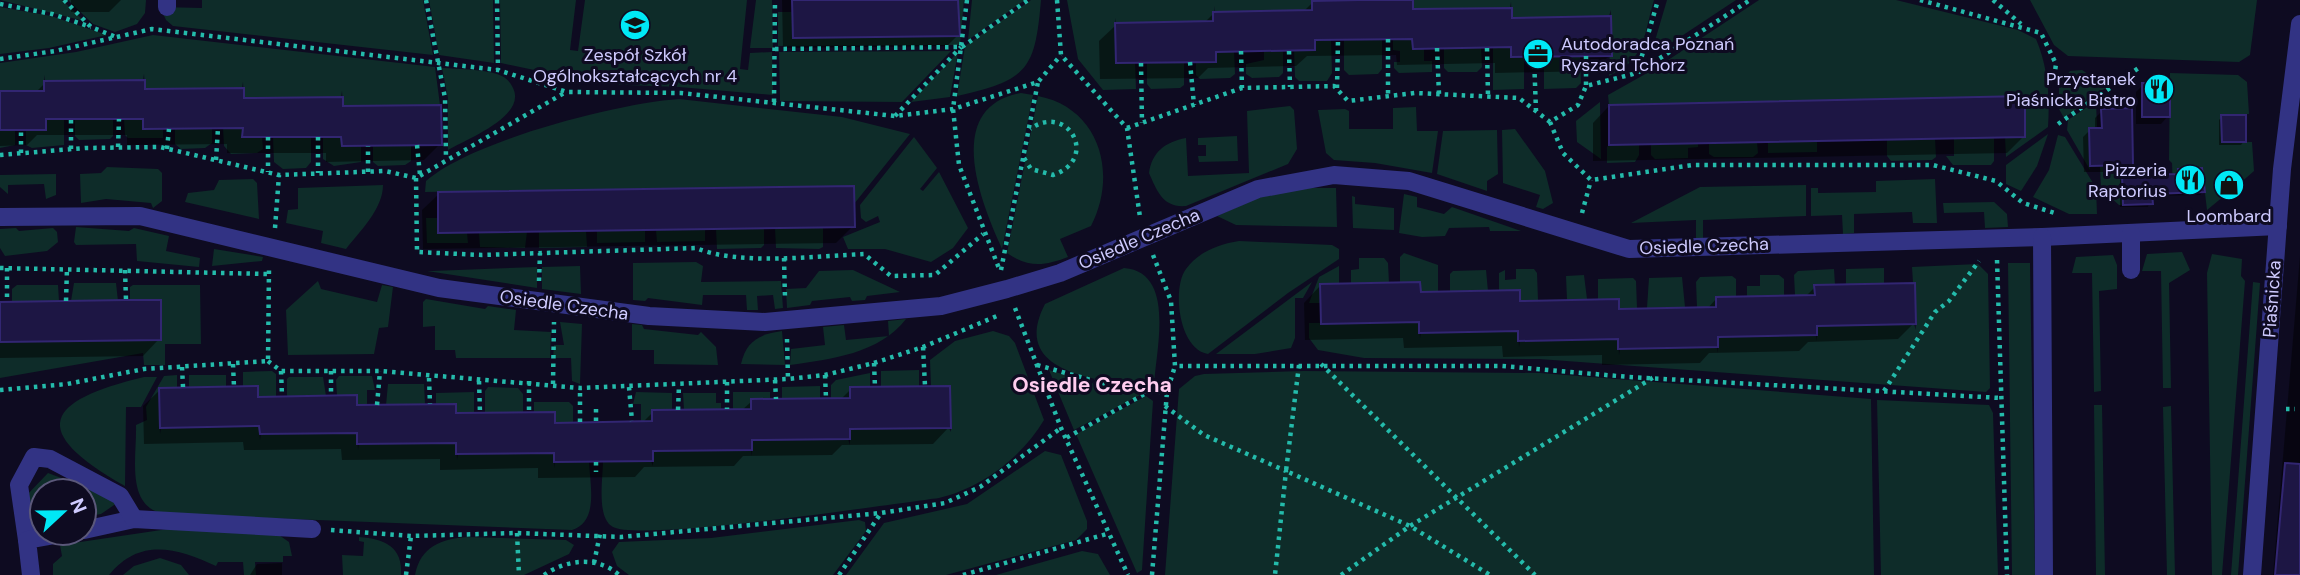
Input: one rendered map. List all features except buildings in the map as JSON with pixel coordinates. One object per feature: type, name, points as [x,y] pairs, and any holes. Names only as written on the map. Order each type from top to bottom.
[{"type":"street","name":"Piaśnicka","points":[[2252,575],[2277,226],[2300,24]]},
{"type":"street","name":"Osiedle Czecha","points":[[0,217],[140,216],[439,288],[649,316],[765,322],[941,306],[1004,281],[1060,273],[1148,246],[1258,188],[1334,175],[1409,181],[1576,235],[1629,249],[2042,237],[2277,226]]},
{"type":"street","points":[[2131,233],[2131,270]]},
{"type":"street","points":[[2042,237],[2044,575]]},
{"type":"street","points":[[31,575],[19,485],[34,457],[50,459],[120,496],[134,519]]},
{"type":"street","points":[[98,527],[134,519],[312,529]]},
{"type":"path","points":[[64,0],[91,27]]},
{"type":"path","points":[[426,0],[445,98],[446,158]]},
{"type":"path","points":[[497,0],[498,70]]},
{"type":"path","points":[[774,102],[775,0]]},
{"type":"path","points":[[967,0],[953,109],[958,165],[1061,428],[1128,575]]},
{"type":"path","points":[[895,116],[952,53],[1028,0]]},
{"type":"path","points":[[1057,0],[1061,55],[1127,128],[1148,246],[1171,301],[1175,366],[1167,393],[1152,575]]},
{"type":"path","points":[[1637,72],[1658,0]]},
{"type":"path","points":[[1586,86],[1637,72],[1750,0]]},
{"type":"path","points":[[1920,0],[2041,33],[2056,64],[2054,78]]},
{"type":"path","points":[[1993,0],[2024,27]]},
{"type":"path","points":[[0,4],[52,14],[118,38]]},
{"type":"path","points":[[0,59],[118,38],[152,29],[498,70],[567,92],[681,93],[895,116],[953,109],[1038,82]]},
{"type":"path","points":[[1388,39],[1388,96]]},
{"type":"path","points":[[1337,90],[1338,40]]},
{"type":"path","points":[[775,49],[962,47]]},
{"type":"path","points":[[1437,48],[1439,94]]},
{"type":"path","points":[[1487,48],[1488,96]]},
{"type":"path","points":[[1241,51],[1242,88]]},
{"type":"path","points":[[1289,51],[1290,87]]},
{"type":"path","points":[[1004,281],[1038,82],[1061,55]]},
{"type":"path","points":[[1550,122],[1578,105],[1586,86],[1586,56]]},
{"type":"path","points":[[1534,57],[1536,111]]},
{"type":"path","points":[[1190,62],[1194,105]]},
{"type":"path","points":[[1141,63],[1142,123]]},
{"type":"path","points":[[2058,124],[2140,66]]},
{"type":"path","points":[[1127,128],[1242,88],[1334,86],[1348,101],[1439,94],[1519,98],[1550,122],[1563,153],[1591,180]]},
{"type":"path","points":[[0,155],[71,149],[167,149],[279,175],[386,171],[418,176],[567,92]]},
{"type":"path","points":[[118,148],[119,119]]},
{"type":"path","points":[[71,120],[71,149]]},
{"type":"path","points":[[1024,158],[1031,169],[1053,175],[1072,163],[1077,153],[1076,141],[1062,123],[1050,120],[1039,122],[1029,129]]},
{"type":"path","points":[[216,160],[218,128]]},
{"type":"path","points":[[167,149],[169,129]]},
{"type":"path","points":[[21,130],[21,153]]},
{"type":"path","points":[[268,137],[268,172]]},
{"type":"path","points":[[317,137],[318,173]]},
{"type":"path","points":[[417,145],[416,253],[482,255],[696,248],[712,255],[784,258],[863,254],[891,276],[935,275],[983,234]]},
{"type":"path","points":[[368,146],[368,172]]},
{"type":"path","points":[[1591,180],[1692,165],[1933,165],[1996,181],[2023,204],[2063,215]]},
{"type":"path","points":[[268,361],[268,274],[274,248],[279,175]]},
{"type":"path","points":[[1576,235],[1591,180]]},
{"type":"path","points":[[1140,259],[1148,246]]},
{"type":"path","points":[[1997,260],[2007,575]]},
{"type":"path","points":[[1884,391],[1935,312],[1949,301],[1979,261]]},
{"type":"path","points":[[0,268],[268,274]]},
{"type":"path","points":[[7,268],[8,302]]},
{"type":"path","points":[[66,301],[67,268]]},
{"type":"path","points":[[125,270],[126,300]]},
{"type":"path","points":[[553,384],[555,303]]},
{"type":"path","points":[[0,390],[67,384],[144,369],[268,361],[281,371],[380,372],[429,378],[529,381],[580,388],[775,380],[825,375],[874,363],[923,347],[1028,303]]},
{"type":"path","points":[[923,347],[925,386]]},
{"type":"path","points":[[233,363],[234,387]]},
{"type":"path","points":[[874,363],[875,387]]},
{"type":"path","points":[[1175,366],[1321,363],[1502,366],[2001,398]]},
{"type":"path","points":[[1321,363],[1535,575]]},
{"type":"path","points":[[1037,365],[1102,383],[1167,393]]},
{"type":"path","points":[[1275,575],[1299,365]]},
{"type":"path","points":[[182,367],[183,387]]},
{"type":"path","points":[[281,371],[282,396]]},
{"type":"path","points":[[331,371],[331,395]]},
{"type":"path","points":[[377,405],[380,372]]},
{"type":"path","points":[[825,375],[825,398]]},
{"type":"path","points":[[1341,575],[1410,526],[1654,377]]},
{"type":"path","points":[[429,378],[430,404]]},
{"type":"path","points":[[775,380],[776,399]]},
{"type":"path","points":[[479,381],[480,413]]},
{"type":"path","points":[[529,381],[529,412]]},
{"type":"path","points":[[727,382],[727,409]]},
{"type":"path","points":[[678,385],[678,410]]},
{"type":"path","points":[[629,387],[632,421]]},
{"type":"path","points":[[580,388],[580,422]]},
{"type":"path","points":[[1066,438],[1148,392]]},
{"type":"path","points":[[1166,406],[1204,435],[1410,526],[1490,575]]},
{"type":"path","points":[[596,409],[596,421]]},
{"type":"path","points":[[2286,409],[2295,409]]},
{"type":"path","points":[[312,529],[411,536],[517,533],[600,534],[621,537],[881,513],[945,503],[980,487],[1061,428]]},
{"type":"path","points":[[596,462],[596,472]]},
{"type":"path","points":[[839,575],[881,513]]},
{"type":"path","points":[[517,533],[519,575]]},
{"type":"path","points":[[963,575],[1110,533]]},
{"type":"path","points":[[594,563],[600,534]]},
{"type":"path","points":[[406,575],[411,536]]},
{"type":"path","points":[[544,575],[580,561],[608,565],[619,575]]},
{"type":"green space","points":[[0,0],[62,0],[84,21]]},
{"type":"green space","points":[[68,0],[146,0],[145,13],[137,24],[115,32],[93,24]]},
{"type":"green space","points":[[202,0],[423,0],[433,55],[173,26],[166,20],[160,7],[202,8]]},
{"type":"green space","points":[[429,0],[493,0],[494,63],[439,55]]},
{"type":"green space","name":"Zespół Szkół Ogólnokształcących nr 4","points":[[500,0],[576,0],[570,50],[578,51],[585,0],[747,0],[740,69],[748,70],[750,53],[772,52],[773,95],[601,84],[501,63]]},
{"type":"green space","points":[[756,0],[772,0],[773,48],[750,48]]},
{"type":"green space","points":[[958,0],[964,0],[960,45],[778,46],[778,12],[792,12],[793,38],[960,35]]},
{"type":"green space","points":[[972,0],[1025,0],[968,40]]},
{"type":"green space","points":[[1031,0],[1041,0],[1039,24],[1035,43],[1023,69],[999,84],[957,96],[965,46]]},
{"type":"green space","points":[[1067,0],[1312,0],[1312,10],[1215,12],[1215,6],[1213,21],[1116,23],[1115,18],[1116,63],[1135,63],[1136,89],[1103,90],[1078,59]]},
{"type":"green space","points":[[1413,0],[1654,0],[1645,36],[1637,54],[1609,76],[1611,10],[1609,16],[1512,18],[1511,2],[1510,8],[1413,9]]},
{"type":"green space","points":[[1667,0],[1736,0],[1662,49],[1654,44]]},
{"type":"green space","points":[[1759,0],[1896,0],[2018,30],[2036,39],[2040,50],[2047,82],[2048,127],[2006,157],[2005,137],[2025,137],[2024,97],[1609,105],[1608,95],[1656,68]]},
{"type":"green space","points":[[2030,0],[2257,0],[2250,55],[2239,62],[2068,56],[2054,45]]},
{"type":"green space","points":[[0,7],[51,16],[107,35],[49,48],[0,54]]},
{"type":"green space","points":[[153,35],[435,67],[440,105],[343,106],[342,91],[341,97],[244,98],[243,82],[242,88],[145,89],[144,74],[143,80],[45,81],[44,75],[44,91],[0,91],[0,63],[76,52]]},
{"type":"green space","points":[[1382,39],[1382,69],[1378,74],[1349,75],[1344,70],[1344,40]]},
{"type":"green space","points":[[1393,39],[1412,39],[1413,49],[1424,49],[1424,61],[1432,61],[1432,72],[1399,73],[1394,68],[1394,62],[1400,62],[1400,51],[1393,50]]},
{"type":"green space","points":[[1315,40],[1331,40],[1332,73],[1327,81],[1299,81],[1295,77],[1294,50],[1314,50]]},
{"type":"green space","points":[[1511,47],[1512,57],[1524,57],[1524,89],[1493,90],[1493,48]]},
{"type":"green space","points":[[1444,48],[1481,48],[1482,67],[1477,72],[1448,72],[1444,68]]},
{"type":"green space","points":[[951,51],[902,102],[780,101],[779,52]]},
{"type":"green space","points":[[1234,51],[1235,74],[1230,78],[1200,79],[1196,75],[1196,62],[1216,62],[1216,52]]},
{"type":"green space","points":[[1264,51],[1283,51],[1283,73],[1279,77],[1252,78],[1246,74],[1246,64],[1264,60]]},
{"type":"green space","points":[[958,52],[950,97],[911,102]]},
{"type":"green space","points":[[1580,56],[1581,83],[1576,88],[1544,89],[1544,57]]},
{"type":"green space","points":[[1184,62],[1184,85],[1180,88],[1151,89],[1147,84],[1147,63]]},
{"type":"green space","points":[[442,68],[477,70],[500,75],[510,83],[515,98],[504,117],[481,133],[448,150],[448,98]]},
{"type":"green space","points":[[2082,70],[2107,87],[2064,118],[2059,109],[2059,84],[2070,71]]},
{"type":"green space","points":[[2170,73],[2238,75],[2247,82],[2249,114],[2222,115],[2222,142],[2252,142],[2254,171],[2239,184],[2231,175],[2217,188],[2224,196],[2207,210],[2202,168],[2179,169],[2179,191],[2173,191],[2172,163],[2169,160]]},
{"type":"green space","points":[[1021,93],[1033,95],[1002,249],[978,182],[974,158],[975,136],[982,117],[997,102]]},
{"type":"green space","points":[[1038,96],[1059,103],[1076,114],[1089,129],[1098,146],[1103,185],[1091,226],[1060,239],[1068,257],[1037,264],[1022,261],[1007,253]]},
{"type":"green space","points":[[679,99],[842,117],[910,134],[854,204],[853,186],[425,192],[426,181],[447,166],[510,139],[584,116]]},
{"type":"green space","points":[[2096,101],[2097,128],[2089,129],[2090,170],[2067,130],[2068,120]]},
{"type":"green space","points":[[1600,102],[1601,159],[1577,142],[1576,121]]},
{"type":"green space","points":[[1290,106],[1294,110],[1297,149],[1288,164],[1186,206],[1166,201],[1158,192],[1149,173],[1156,154],[1166,145],[1186,138],[1188,176],[1249,173],[1247,111]]},
{"type":"green space","points":[[1416,107],[1417,131],[1438,131],[1432,173],[1375,163],[1334,160],[1326,153],[1318,110],[1349,111],[1349,129],[1393,129],[1393,108]]},
{"type":"green space","points":[[143,118],[163,129],[163,138],[128,138],[125,135],[124,119]]},
{"type":"green space","points":[[64,119],[64,145],[32,148],[26,145],[26,130],[46,120]]},
{"type":"green space","points":[[75,119],[113,119],[113,136],[110,139],[79,140],[75,136]]},
{"type":"green space","points":[[212,128],[212,143],[205,148],[181,149],[175,144],[175,129]]},
{"type":"green space","points":[[223,128],[243,128],[243,137],[262,137],[263,149],[257,153],[231,154],[224,146]]},
{"type":"green space","points":[[1515,129],[1545,171],[1553,203],[1543,209],[1536,207],[1540,195],[1503,183],[1502,130]]},
{"type":"green space","points":[[0,130],[15,130],[15,145],[0,148]]},
{"type":"green space","points":[[1497,130],[1498,174],[1487,181],[1487,191],[1437,174],[1443,131]]},
{"type":"green space","points":[[2048,134],[2037,166],[2021,191],[2006,184],[2006,165]]},
{"type":"green space","points":[[2058,135],[2065,137],[2096,188],[2097,214],[2069,214],[2033,197],[2049,170]]},
{"type":"green space","points":[[341,136],[342,146],[361,146],[361,162],[334,166],[323,159],[323,137]]},
{"type":"green space","points":[[1237,136],[1238,161],[1199,162],[1198,156],[1206,156],[1206,145],[1198,145],[1198,138]]},
{"type":"green space","points":[[273,137],[311,137],[311,162],[306,168],[283,169],[274,162]]},
{"type":"green space","points":[[914,137],[937,168],[920,189],[923,191],[939,172],[968,228],[953,248],[931,262],[885,249],[848,249],[843,237],[880,222],[878,216],[866,222],[861,218],[860,205]]},
{"type":"green space","points":[[1954,138],[1994,138],[1994,161],[1991,165],[1953,165],[1946,156],[1954,156]]},
{"type":"green space","points":[[1935,139],[1936,157],[1932,160],[1891,161],[1887,156],[1887,140]]},
{"type":"green space","points":[[1817,141],[1817,152],[1768,153],[1768,142]]},
{"type":"green space","points":[[1757,142],[1758,153],[1753,157],[1714,157],[1709,154],[1709,143]]},
{"type":"green space","points":[[1651,144],[1698,144],[1698,147],[1688,148],[1688,158],[1655,159],[1651,155]]},
{"type":"green space","points":[[373,145],[411,145],[411,161],[405,165],[378,166],[373,162]]},
{"type":"green space","points":[[1609,145],[1639,145],[1639,155],[1635,162],[1607,163]]},
{"type":"green space","points":[[2122,165],[2123,205],[2119,205],[2101,189],[2100,166]]},
{"type":"green space","points":[[107,167],[158,169],[162,173],[162,201],[153,208],[151,203],[106,199],[81,203],[80,174],[101,173]]},
{"type":"green space","points":[[56,174],[56,195],[46,199],[44,184],[8,185],[8,194],[0,187],[0,175]]},
{"type":"green space","points":[[253,179],[257,183],[259,219],[185,202],[188,193],[214,190],[219,180]]},
{"type":"green space","points":[[1935,179],[1937,223],[1913,223],[1912,212],[1854,214],[1854,233],[1843,234],[1842,215],[1811,216],[1811,188],[1818,188],[1818,193],[1876,192],[1876,181]]},
{"type":"green space","points":[[383,185],[375,211],[346,249],[321,243],[323,231],[286,223],[288,210],[298,209],[298,188]]},
{"type":"green space","points":[[1806,185],[1806,216],[1703,220],[1703,238],[1696,238],[1696,220],[1631,223],[1700,187]]},
{"type":"green space","points":[[1306,188],[1336,188],[1337,227],[1236,225],[1217,216],[1260,197]]},
{"type":"green space","points":[[1404,194],[1417,197],[1417,207],[1444,214],[1452,207],[1521,231],[1490,231],[1489,227],[1449,228],[1445,236],[1422,237],[1399,233]]},
{"type":"green space","points":[[1352,196],[1355,197],[1355,204],[1394,208],[1394,230],[1353,228]]},
{"type":"green space","points":[[1994,202],[2007,214],[2008,227],[1985,228],[1984,212],[1944,213],[1943,203]]},
{"type":"green space","points":[[426,218],[438,218],[439,233],[467,233],[468,243],[427,243]]},
{"type":"green space","points":[[76,227],[129,231],[134,228],[169,236],[166,251],[200,258],[199,267],[137,261],[136,244],[76,245]]},
{"type":"green space","points":[[823,227],[823,247],[819,249],[776,248],[775,228]]},
{"type":"green space","points":[[16,228],[19,231],[53,228],[57,232],[58,242],[47,251],[5,256],[0,248],[0,229]]},
{"type":"green space","points":[[764,228],[764,245],[761,248],[717,249],[716,229]]},
{"type":"green space","points":[[705,229],[705,241],[657,242],[656,230]]},
{"type":"green space","points":[[645,230],[645,242],[597,243],[597,231]]},
{"type":"green space","points":[[586,231],[587,247],[539,248],[539,232]]},
{"type":"green space","points":[[527,232],[525,248],[480,247],[479,233]]},
{"type":"green space","points":[[1239,241],[1332,245],[1339,249],[1339,259],[1288,293],[1208,354],[1198,350],[1184,330],[1179,302],[1182,278],[1191,263],[1203,253]]},
{"type":"green space","points":[[214,249],[263,257],[262,261],[212,266]]},
{"type":"green space","points":[[2182,252],[2190,270],[2169,283],[2171,388],[2163,388],[2161,271],[2142,271],[2147,254]]},
{"type":"green space","points":[[1404,253],[1438,265],[1438,292],[1421,293],[1420,282],[1400,283],[1400,257]]},
{"type":"green space","points":[[2212,254],[2242,259],[2241,276],[2245,281],[2222,575],[2212,575],[2207,273]]},
{"type":"green space","points":[[2113,255],[2117,265],[2117,289],[2099,291],[2101,391],[2094,392],[2092,273],[2072,273],[2076,257]]},
{"type":"green space","points":[[1359,258],[1384,258],[1388,263],[1389,283],[1351,284],[1351,270],[1359,269]]},
{"type":"green space","points":[[696,262],[703,266],[701,282],[781,281],[783,308],[775,309],[773,295],[757,296],[758,310],[747,310],[746,295],[703,295],[702,305],[648,298],[645,301],[633,300],[633,263]]},
{"type":"green space","points":[[2008,263],[2030,263],[2035,575],[2012,575]]},
{"type":"green space","points":[[1978,264],[1988,274],[1990,388],[1986,392],[1539,359],[1364,358],[1318,350],[1309,338],[1309,323],[1419,322],[1420,338],[1421,333],[1518,331],[1519,347],[1520,341],[1618,339],[1619,355],[1620,349],[1717,347],[1718,353],[1718,337],[1816,335],[1817,341],[1817,326],[1914,324],[1916,330],[1912,267]]},
{"type":"green space","points":[[580,266],[581,294],[542,289],[542,267]]},
{"type":"green space","points":[[1339,266],[1339,284],[1320,284],[1320,303],[1309,303],[1319,277]]},
{"type":"green space","points":[[537,267],[537,288],[427,271],[432,271]]},
{"type":"green space","points":[[1124,268],[1140,273],[1151,283],[1157,298],[1159,334],[1154,385],[1149,388],[1086,377],[1065,370],[1049,360],[1039,346],[1037,328],[1045,304]]},
{"type":"green space","points":[[1884,268],[1884,284],[1846,285],[1846,269]]},
{"type":"green space","points":[[1516,269],[1534,269],[1537,273],[1538,300],[1520,301],[1499,291],[1499,273],[1505,270],[1505,280],[1516,279]]},
{"type":"green space","points":[[1834,269],[1835,285],[1814,286],[1815,295],[1795,295],[1794,275],[1798,271]]},
{"type":"green space","points":[[853,270],[900,292],[867,296],[865,300],[852,301],[850,297],[812,301],[810,305],[787,308],[786,289],[806,288],[819,271]]},
{"type":"green space","points":[[1486,270],[1488,291],[1450,292],[1450,274],[1453,271]]},
{"type":"green space","points":[[1584,275],[1587,299],[1567,300],[1566,276]]},
{"type":"green space","points":[[1760,275],[1779,275],[1784,279],[1784,296],[1747,296],[1747,286],[1760,286]]},
{"type":"green space","points":[[1732,276],[1736,279],[1736,297],[1716,297],[1716,307],[1697,307],[1696,282],[1700,277]]},
{"type":"green space","points":[[1682,277],[1685,307],[1647,308],[1649,278]]},
{"type":"green space","points":[[1633,278],[1636,281],[1637,308],[1619,309],[1618,299],[1598,299],[1598,279]]},
{"type":"green space","points":[[318,281],[321,289],[377,302],[382,285],[393,287],[388,327],[379,328],[374,354],[288,355],[286,310]]},
{"type":"green space","points":[[1312,282],[1303,298],[1295,298],[1295,338],[1291,348],[1255,354],[1216,354]]},
{"type":"green space","points":[[2253,282],[2260,283],[2238,575],[2231,575]]},
{"type":"green space","points":[[74,283],[116,283],[118,301],[71,301]]},
{"type":"green space","points":[[17,285],[58,285],[59,301],[12,302],[12,289]]},
{"type":"green space","points":[[200,285],[201,344],[165,344],[165,365],[144,365],[143,353],[0,378],[0,342],[161,340],[161,300],[130,300],[130,287]]},
{"type":"green space","points":[[426,299],[485,309],[488,306],[516,310],[514,330],[551,332],[550,358],[456,358],[455,350],[435,350],[435,326],[423,327],[423,302]]},
{"type":"green space","points":[[906,319],[895,331],[889,335],[888,321]]},
{"type":"green space","points":[[560,322],[582,324],[580,384],[572,381],[571,358],[553,358],[554,345],[564,345]]},
{"type":"green space","points":[[632,324],[642,325],[644,329],[698,335],[701,332],[716,347],[718,365],[654,364],[654,350],[632,350]]},
{"type":"green space","points":[[844,325],[846,340],[888,336],[853,353],[790,365],[791,349],[825,345],[823,327]]},
{"type":"green space","points":[[782,331],[785,365],[741,364],[750,344],[767,334]]},
{"type":"green space","points":[[993,331],[1009,336],[1015,343],[1044,420],[1035,434],[1012,458],[970,487],[939,498],[823,514],[669,530],[613,527],[604,515],[603,461],[651,461],[653,466],[653,451],[751,450],[752,456],[752,440],[848,439],[850,445],[850,429],[949,428],[951,432],[950,386],[931,386],[930,360],[955,341]]},
{"type":"green space","points":[[919,370],[919,386],[881,387],[881,371]]},
{"type":"green space","points":[[1049,370],[1101,386],[1142,394],[1074,430]]},
{"type":"green space","points":[[272,371],[276,374],[276,396],[258,397],[258,387],[243,387],[243,372]]},
{"type":"green space","points":[[1304,371],[1540,373],[1871,399],[1874,575],[1165,575],[1179,389],[1195,376],[1204,374]]},
{"type":"green space","points":[[870,373],[870,387],[850,387],[850,398],[831,398],[831,385],[836,380]]},
{"type":"green space","points":[[177,375],[177,388],[159,388],[160,434],[161,428],[259,426],[260,440],[261,434],[357,433],[358,450],[359,444],[456,443],[457,460],[458,454],[554,453],[554,468],[555,462],[589,462],[590,511],[581,526],[572,530],[164,514],[152,509],[143,501],[138,491],[135,465],[136,425],[147,420],[146,407],[164,376]]},
{"type":"green space","points":[[189,375],[226,375],[226,387],[189,387]]},
{"type":"green space","points":[[339,376],[372,376],[375,390],[367,390],[367,405],[357,405],[357,395],[337,395],[336,380]]},
{"type":"green space","points":[[144,377],[157,377],[141,407],[126,407],[125,486],[94,467],[73,449],[62,434],[61,420],[68,408],[85,396]]},
{"type":"green space","points":[[289,377],[323,377],[326,396],[287,396]]},
{"type":"green space","points":[[388,384],[424,384],[425,404],[386,405]]},
{"type":"green space","points":[[820,386],[820,398],[782,399],[782,387]]},
{"type":"green space","points":[[488,387],[518,388],[523,394],[523,413],[485,413],[485,391]]},
{"type":"green space","points":[[474,392],[474,413],[456,414],[456,404],[436,404],[436,393]]},
{"type":"green space","points":[[636,392],[672,393],[672,410],[652,421],[641,421],[641,404],[633,404]]},
{"type":"green space","points":[[733,392],[770,392],[770,399],[751,409],[733,409]]},
{"type":"green space","points":[[683,393],[716,393],[716,403],[721,403],[721,410],[684,410]]},
{"type":"green space","points":[[1146,396],[1153,401],[1142,570],[1137,573],[1076,434]]},
{"type":"green space","points":[[1877,400],[1989,405],[1993,413],[1998,575],[1881,575]]},
{"type":"green space","points":[[534,402],[569,402],[573,406],[573,422],[555,422],[555,412],[534,413]]},
{"type":"green space","points":[[2094,405],[2102,405],[2105,575],[2096,575]]},
{"type":"green space","points":[[2171,406],[2175,575],[2167,575],[2163,407]]},
{"type":"green space","points":[[1045,451],[1061,455],[1087,521],[1087,529],[1076,540],[946,575],[846,575],[884,523],[967,504]]},
{"type":"green space","points":[[98,492],[115,498],[117,503],[98,515]]},
{"type":"green space","points":[[859,520],[865,522],[866,531],[833,575],[629,575],[617,566],[612,552],[619,542],[711,538]]},
{"type":"green space","points":[[168,529],[276,533],[289,542],[292,556],[283,556],[283,562],[255,562],[256,575],[244,575],[243,562],[218,562],[216,566],[173,551],[146,551],[133,555],[109,575],[53,575],[53,564],[62,556],[60,547],[98,547],[98,539]]},
{"type":"green space","points":[[359,537],[377,540],[390,546],[399,558],[401,575],[343,575],[342,555],[363,556],[364,542],[359,541]]},
{"type":"green space","points":[[467,537],[566,540],[574,545],[569,554],[524,575],[415,575],[422,558],[433,546]]},
{"type":"green space","points":[[1082,551],[1098,554],[1110,575],[996,575]]},
{"type":"green space","points":[[160,558],[181,565],[189,575],[123,575],[134,566]]},
{"type":"place","name":"Zespół Szkół Ogólnokształcących nr 4","points":[[635,25]]},
{"type":"place","name":"Autodoradca Poznań Ryszard Tchorz","points":[[1538,54]]},
{"type":"place","name":"Przystanek Piaśnicka Bistro","points":[[2159,89]]},
{"type":"place","name":"Pizzeria Raptorius","points":[[2190,180]]},
{"type":"place","name":"Loombard","points":[[2229,185]]},
{"type":"district","name":"Osiedle Czecha","points":[[1092,385]]}]
